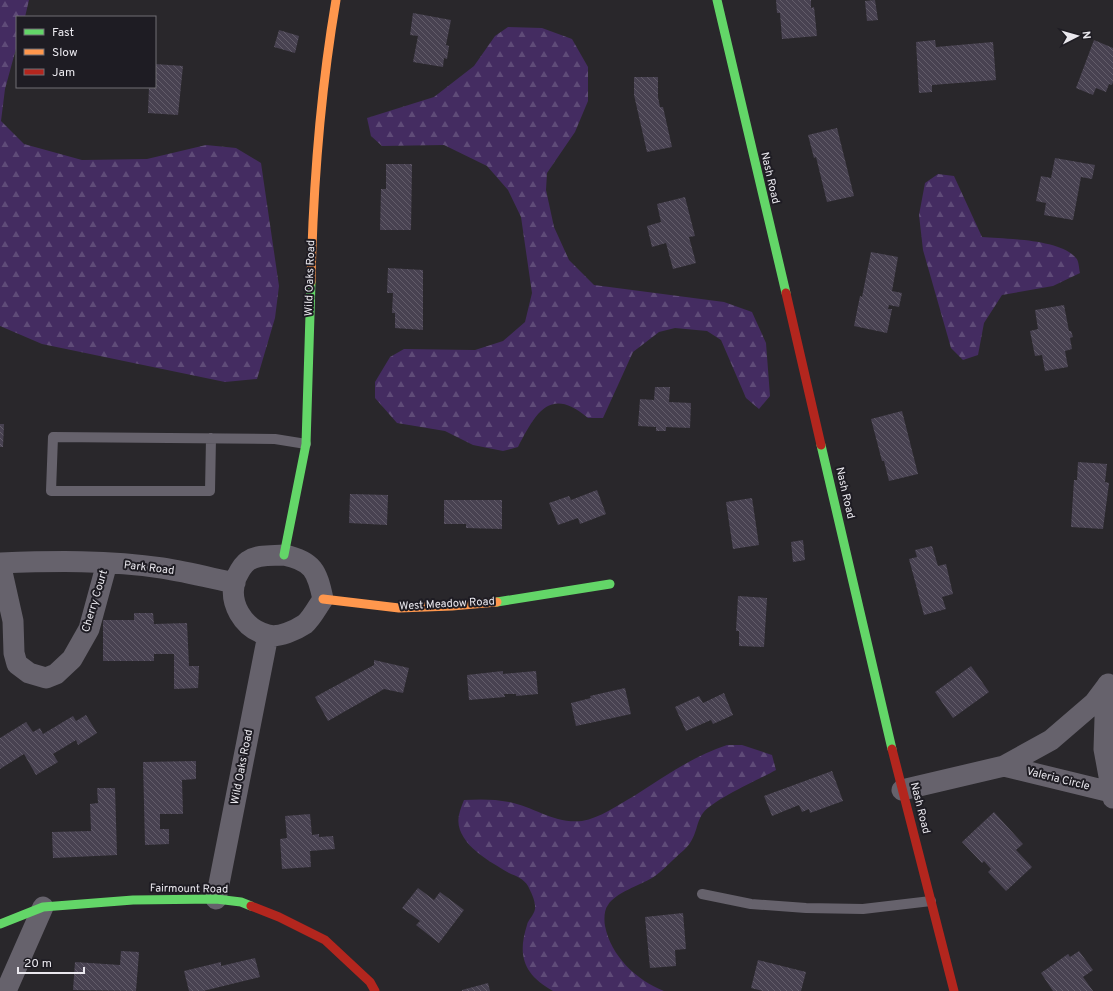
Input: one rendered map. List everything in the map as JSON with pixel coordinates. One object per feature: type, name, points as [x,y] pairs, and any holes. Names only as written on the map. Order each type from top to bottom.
[{"type":"street","name":"Wild Oaks Road","points":[[284,555],[306,444],[313,198],[326,53],[336,0]]},
{"type":"street","name":"Nash Road","points":[[717,0],[902,790],[954,991]]},
{"type":"street","points":[[284,555],[300,559],[312,569],[319,581],[323,599],[306,623],[284,634],[268,635],[249,625],[240,614],[233,598],[235,582],[239,570],[247,561],[258,557],[284,555]]},
{"type":"street","name":"Park Road","points":[[0,563],[59,561],[107,563],[162,568],[235,582]]},
{"type":"street","name":"Cherry Court","points":[[0,563],[13,621],[14,653],[18,664],[29,672],[46,678],[56,674],[72,659],[89,629],[107,563]]},
{"type":"street","name":"West Meadow Road","points":[[323,599],[398,608],[481,604],[610,584]]},
{"type":"street","name":"Wild Oaks Road","points":[[216,899],[268,635]]},
{"type":"street","name":"Valeria Circle","points":[[902,790],[1004,766],[1051,740],[1094,703],[1110,681]]},
{"type":"street","name":"Valeria Circle","points":[[1004,766],[1112,795],[1104,749],[1110,681]]},
{"type":"street","name":"Fairmount Road","points":[[0,924],[43,907],[133,900],[216,899],[241,902],[279,917],[325,940],[370,982],[376,991]]},
{"type":"street","points":[[6,991],[43,907]]},
{"type":"lane","points":[[211,438],[210,491],[51,491],[53,437],[275,438],[306,444]]},
{"type":"lane","points":[[702,894],[751,904],[806,908],[862,909],[931,901]]},
{"type":"green space","points":[[0,0],[29,0],[25,16],[16,16],[16,49],[5,89],[1,121],[24,144],[82,160],[147,159],[206,145],[236,148],[261,163],[279,286],[275,318],[257,379],[225,382],[42,344],[0,326]]},
{"type":"green space","points":[[508,27],[542,28],[572,39],[588,67],[588,101],[575,132],[547,173],[546,190],[554,227],[569,260],[594,285],[724,302],[752,312],[766,343],[770,396],[759,409],[746,398],[721,340],[707,331],[675,328],[659,332],[633,352],[603,418],[588,418],[575,408],[563,404],[554,404],[545,408],[538,415],[524,435],[518,447],[503,451],[473,445],[445,431],[397,423],[375,398],[375,382],[390,357],[404,349],[475,350],[503,341],[525,322],[532,293],[521,217],[508,190],[487,166],[444,145],[382,146],[371,136],[367,118],[434,97],[474,66],[495,36]]},
{"type":"green space","points":[[938,174],[954,176],[982,237],[1032,241],[1058,247],[1077,259],[1080,273],[1053,286],[1002,295],[984,323],[978,355],[963,360],[951,348],[923,250],[919,215],[925,183]]},
{"type":"green space","points":[[727,745],[742,745],[772,755],[776,770],[726,796],[709,808],[700,817],[692,840],[684,850],[652,878],[616,897],[611,901],[606,910],[604,918],[608,937],[619,957],[635,974],[664,991],[553,991],[543,985],[529,971],[525,964],[523,955],[524,936],[528,923],[535,909],[532,894],[528,886],[522,880],[483,857],[467,842],[459,825],[460,809],[464,800],[504,801],[518,804],[553,818],[582,821],[609,811],[691,761]]},
{"type":"building","points":[[776,0],[811,0],[811,8],[814,7],[817,36],[782,39],[780,13],[777,13]]},
{"type":"building","points":[[875,0],[878,20],[867,21],[865,1]]},
{"type":"building","points":[[413,13],[451,20],[446,45],[449,46],[447,59],[444,58],[443,67],[413,62],[418,36],[410,35]]},
{"type":"building","points":[[279,30],[299,36],[295,53],[274,47]]},
{"type":"building","points":[[935,40],[936,47],[993,42],[996,80],[932,85],[932,92],[919,93],[916,42]]},
{"type":"building","points":[[1094,40],[1113,48],[1113,82],[1112,85],[1109,84],[1106,92],[1096,88],[1093,95],[1076,88]]},
{"type":"building","points":[[156,64],[183,66],[178,115],[148,113],[149,88],[156,88]]},
{"type":"building","points":[[634,77],[658,77],[658,97],[660,107],[663,107],[672,147],[647,152],[634,95]]},
{"type":"building","points":[[837,128],[854,196],[827,202],[816,157],[814,158],[808,135]]},
{"type":"building","points":[[1055,158],[1095,165],[1092,179],[1081,177],[1073,220],[1044,215],[1046,203],[1036,201],[1041,176],[1051,178]]},
{"type":"building","points":[[386,164],[412,164],[411,230],[380,230],[381,189],[386,189]]},
{"type":"building","points":[[685,197],[695,236],[689,237],[696,263],[673,269],[666,243],[652,247],[647,226],[661,222],[657,204]]},
{"type":"building","points":[[871,252],[898,257],[892,291],[902,293],[899,307],[889,305],[888,309],[892,309],[887,333],[854,326],[860,296],[862,297]]},
{"type":"building","points":[[388,268],[423,270],[423,330],[395,328],[395,313],[392,313],[393,293],[387,293]]},
{"type":"building","points":[[1064,305],[1069,331],[1071,331],[1073,337],[1070,338],[1072,349],[1065,351],[1068,367],[1045,371],[1042,355],[1035,356],[1030,331],[1038,329],[1035,310]]},
{"type":"building","points":[[655,387],[670,387],[669,402],[691,403],[690,428],[666,427],[666,431],[656,431],[656,427],[638,426],[640,399],[654,400]]},
{"type":"building","points":[[902,411],[918,474],[889,481],[871,419]]},
{"type":"building","points":[[0,424],[4,424],[3,447],[0,447]]},
{"type":"building","points":[[1078,462],[1107,464],[1105,482],[1109,483],[1103,529],[1071,527],[1074,480],[1077,480]]},
{"type":"building","points":[[597,490],[606,514],[580,524],[578,518],[558,525],[549,503],[569,496],[571,500]]},
{"type":"building","points":[[350,494],[388,495],[387,525],[349,523]]},
{"type":"building","points":[[752,498],[759,545],[733,549],[726,502]]},
{"type":"building","points":[[444,500],[502,500],[502,529],[466,528],[466,524],[444,524]]},
{"type":"building","points":[[803,540],[805,560],[793,562],[791,542]]},
{"type":"building","points":[[932,546],[938,566],[946,564],[953,594],[942,597],[946,609],[924,615],[909,559],[917,557],[915,550]]},
{"type":"building","points":[[738,596],[767,598],[764,647],[739,646],[739,631],[736,631]]},
{"type":"building","points":[[134,613],[153,613],[154,624],[187,623],[189,666],[199,666],[198,688],[174,689],[174,654],[154,654],[154,661],[103,661],[103,620],[134,620]]},
{"type":"building","points":[[374,660],[409,668],[403,693],[384,689],[328,721],[315,697],[374,665]]},
{"type":"building","points":[[971,666],[989,692],[953,718],[935,692]]},
{"type":"building","points":[[503,671],[503,674],[536,671],[538,694],[516,696],[516,694],[504,694],[505,697],[469,700],[467,675]]},
{"type":"building","points":[[625,688],[631,714],[576,726],[571,703],[591,698],[590,696]]},
{"type":"building","points":[[724,693],[733,715],[713,724],[711,720],[686,731],[675,707],[699,696],[703,703]]},
{"type":"building","points":[[86,715],[97,733],[78,745],[76,740],[53,754],[58,762],[36,775],[24,754],[0,769],[0,738],[26,722],[33,732],[40,728],[43,734],[73,716],[76,721]]},
{"type":"building","points":[[196,761],[196,779],[182,780],[183,814],[160,814],[160,829],[169,829],[169,844],[145,845],[143,762]]},
{"type":"building","points":[[832,771],[843,801],[810,813],[809,809],[802,812],[799,805],[772,816],[764,796]]},
{"type":"building","points":[[97,788],[115,788],[117,855],[53,858],[52,832],[91,831],[90,804],[98,803]]},
{"type":"building","points":[[994,812],[1023,844],[1016,850],[1032,867],[1006,891],[988,872],[991,869],[984,861],[982,863],[962,842]]},
{"type":"building","points":[[310,814],[312,835],[319,834],[319,837],[333,836],[335,849],[310,851],[311,867],[282,869],[280,839],[287,838],[285,816]]},
{"type":"building","points":[[418,888],[434,900],[440,892],[464,910],[439,943],[416,925],[420,921],[402,908]]},
{"type":"building","points":[[683,913],[686,949],[675,950],[676,966],[650,968],[645,917]]},
{"type":"building","points":[[121,951],[139,952],[136,991],[73,990],[75,962],[120,965]]},
{"type":"building","points":[[1079,951],[1093,970],[1083,977],[1093,991],[1053,991],[1041,973],[1068,954],[1070,957]]},
{"type":"building","points":[[255,958],[260,977],[203,991],[189,991],[184,971],[221,962],[221,966]]},
{"type":"building","points":[[758,960],[806,972],[801,991],[763,991],[751,988]]},
{"type":"building","points":[[488,983],[490,991],[462,991],[462,990]]},
{"type":"traffic: fast","points":[[717,0],[786,293]]},
{"type":"traffic: fast","points":[[284,555],[306,444],[311,282]]},
{"type":"traffic: fast","points":[[821,445],[892,749]]},
{"type":"traffic: fast","points":[[497,602],[610,584]]},
{"type":"traffic: fast","points":[[0,924],[43,907],[133,900],[216,899],[241,902],[251,906]]},
{"type":"traffic: slow","points":[[311,282],[318,141],[330,35],[336,0]]},
{"type":"traffic: slow","points":[[323,599],[399,608],[452,606],[497,602]]},
{"type":"traffic: jam","points":[[786,293],[821,445]]},
{"type":"traffic: jam","points":[[892,749],[954,991]]},
{"type":"traffic: jam","points":[[251,906],[279,917],[325,940],[370,982],[375,991]]}]
